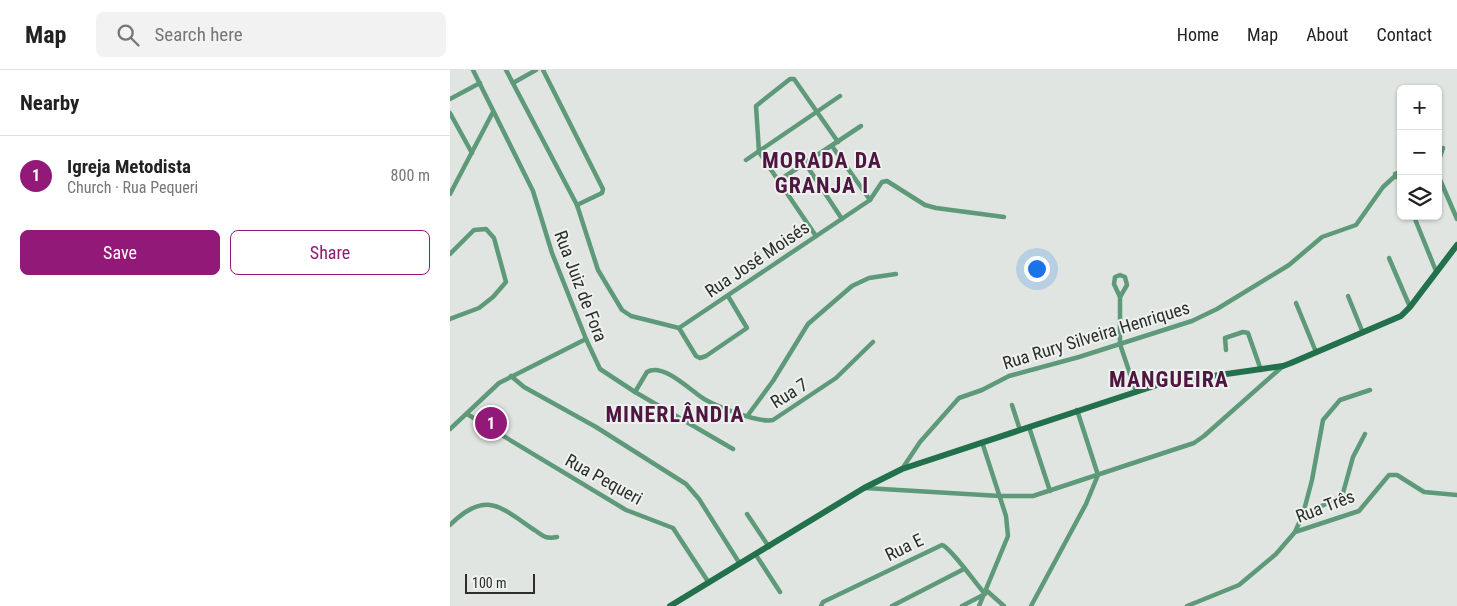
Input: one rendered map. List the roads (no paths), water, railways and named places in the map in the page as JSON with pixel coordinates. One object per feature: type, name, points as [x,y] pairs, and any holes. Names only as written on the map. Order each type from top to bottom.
[{"type":"street","name":"Rua Juiz de Fora","points":[[473,70],[534,191],[552,253],[586,339],[602,371],[734,449]]},
{"type":"street","points":[[506,70],[577,206],[598,270],[622,310],[631,316],[678,328],[696,356],[700,358],[706,356],[747,328],[728,296]]},
{"type":"street","points":[[513,83],[536,70]]},
{"type":"street","points":[[543,70],[603,190],[602,193],[577,206]]},
{"type":"street","points":[[816,236],[759,152],[756,106],[790,79],[794,79],[838,142]]},
{"type":"street","points":[[450,99],[480,83]]},
{"type":"street","points":[[746,160],[840,96]]},
{"type":"street","points":[[450,194],[493,112]]},
{"type":"street","points":[[450,113],[472,153]]},
{"type":"street","points":[[778,181],[861,126]]},
{"type":"street","points":[[832,146],[870,200]]},
{"type":"street","points":[[805,164],[842,219]]},
{"type":"street","name":"Rua Rury Silveira Henriques","points":[[902,469],[920,442],[958,398],[982,390],[1008,376],[1192,321],[1242,295],[1289,265],[1322,237],[1356,225],[1383,187],[1395,176]]},
{"type":"street","name":"Rua José Moisés","points":[[678,328],[870,200],[879,183],[887,181],[925,204],[936,208],[1004,217]]},
{"type":"street","points":[[1442,184],[1457,219]]},
{"type":"street","points":[[1415,220],[1436,271]]},
{"type":"street","points":[[450,254],[474,230],[486,229],[494,238],[506,278],[504,287],[479,308],[450,319]]},
{"type":"street","points":[[670,606],[864,488],[902,469],[1076,410],[1163,383],[1283,366],[1392,321],[1410,307],[1457,245]]},
{"type":"street","points":[[1389,258],[1410,307]]},
{"type":"street","points":[[748,415],[773,382],[808,324],[852,286],[869,278],[896,274]]},
{"type":"street","points":[[1348,296],[1364,333]]},
{"type":"street","points":[[1120,297],[1120,344],[1136,392]]},
{"type":"street","points":[[1296,303],[1316,352]]},
{"type":"street","points":[[1226,350],[1225,338],[1243,332],[1248,333],[1260,370]]},
{"type":"street","points":[[450,429],[499,383],[586,339]]},
{"type":"street","name":"Rua 7","points":[[635,392],[647,372],[656,370],[672,376],[716,405],[764,421],[778,418],[836,378],[874,342]]},
{"type":"street","points":[[864,488],[1024,497],[1050,490],[1098,476],[1199,440],[1283,366]]},
{"type":"street","points":[[511,376],[524,387],[596,427],[686,484],[699,499],[740,564]]},
{"type":"street","points":[[1295,532],[1303,514],[1318,454],[1322,424],[1340,400],[1370,390]]},
{"type":"street","points":[[1012,405],[1020,430]]},
{"type":"street","points":[[1031,606],[1086,504],[1098,476],[1076,410]]},
{"type":"street","name":"Rua Pequeri","points":[[467,414],[626,510],[673,528],[709,584]]},
{"type":"street","points":[[1029,427],[1050,490]]},
{"type":"street","points":[[1303,514],[1335,500],[1343,494],[1353,457],[1365,434]]},
{"type":"street","points":[[979,606],[1008,536],[1006,516],[982,442]]},
{"type":"street","name":"Rua Três","points":[[1187,606],[1239,585],[1276,554],[1295,532],[1360,511],[1389,475],[1397,475],[1419,490],[1428,493],[1457,495]]},
{"type":"street","points":[[879,480],[882,488]]},
{"type":"street","points":[[450,525],[472,507],[488,504],[498,507],[545,538],[557,537]]},
{"type":"street","points":[[746,514],[769,547]]},
{"type":"street","name":"Rua E","points":[[821,606],[823,602],[942,545],[949,548],[964,570],[986,592],[1004,606]]},
{"type":"street","points":[[756,555],[780,592]]},
{"type":"street","points":[[892,606],[964,570]]},
{"type":"street","points":[[962,606],[986,592]]},
{"type":"place","name":"Igreja Metodista","points":[[491,423]]},
{"type":"district","name":"MORADA DA GRANJA I","points":[[822,172]]},
{"type":"district","name":"MANGUEIRA","points":[[1169,379]]},
{"type":"district","name":"MINERLÂNDIA","points":[[675,414]]}]
